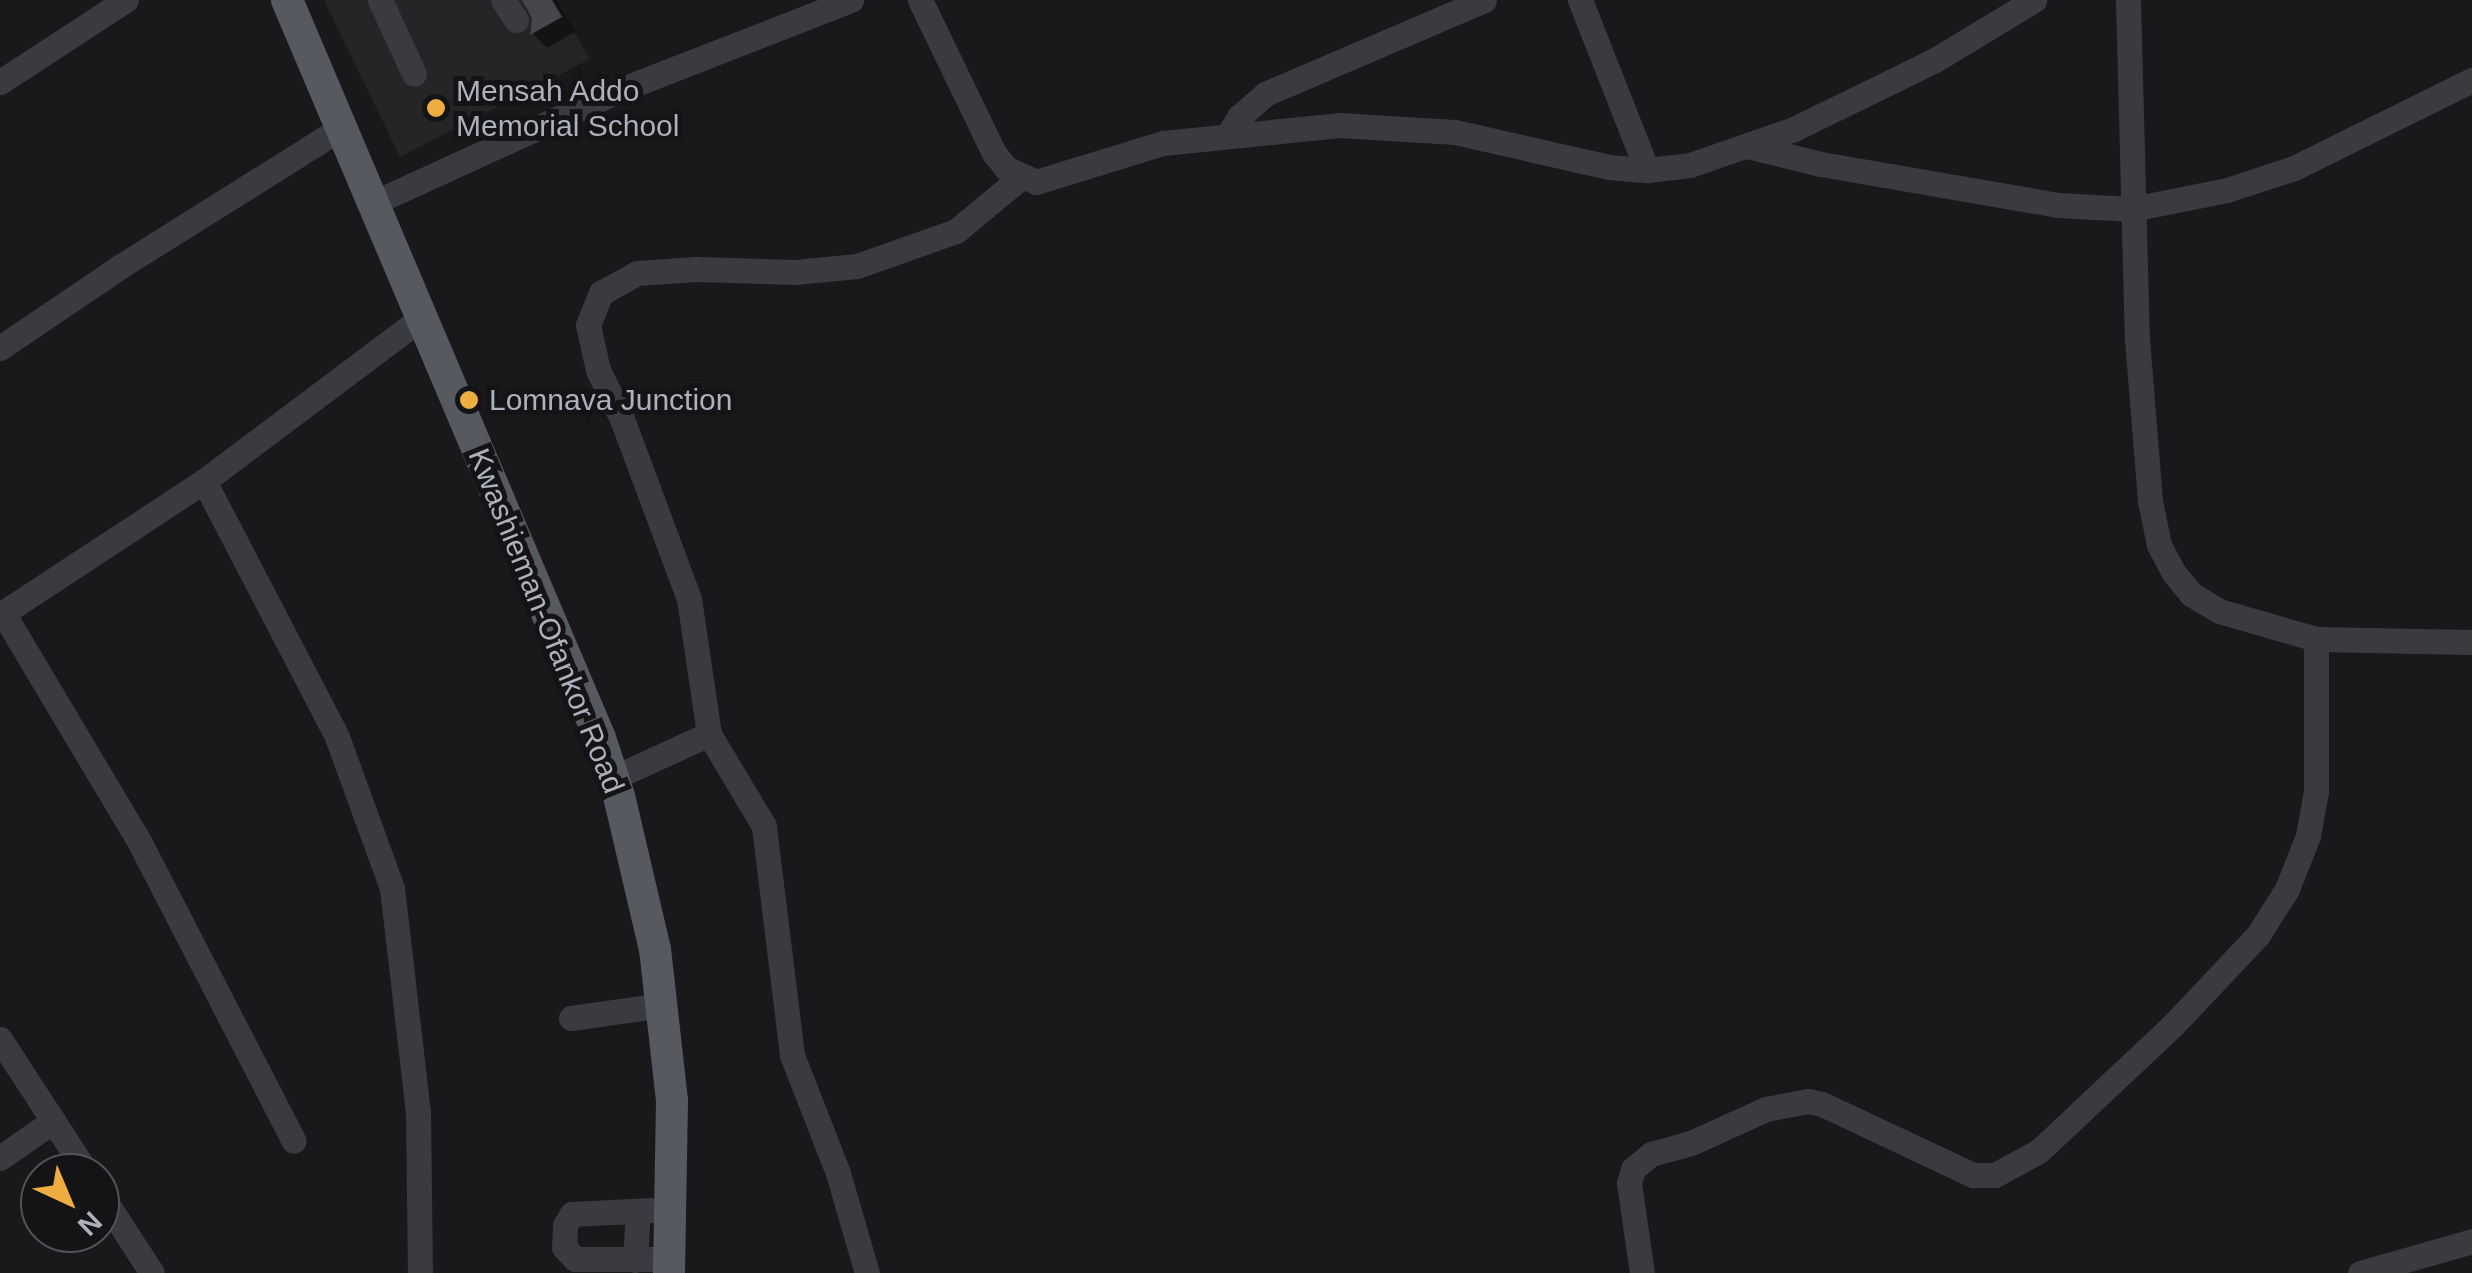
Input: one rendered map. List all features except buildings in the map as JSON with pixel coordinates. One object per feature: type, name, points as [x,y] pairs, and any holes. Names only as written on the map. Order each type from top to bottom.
[{"type":"main road","name":"Kwashieman-Ofankor Road","points":[[287,0],[613,778],[655,949],[662,1004],[672,1101],[669,1266]]},
{"type":"street","points":[[0,82],[126,0]]},
{"type":"street","points":[[380,0],[414,74]]},
{"type":"street","points":[[371,204],[620,90],[851,0]]},
{"type":"street","points":[[920,0],[982,131],[1006,168],[1020,178],[1050,180],[1128,152],[1229,134],[1338,125],[1455,132],[1565,159],[1647,170],[1690,165],[1752,146],[1935,60],[2034,0]]},
{"type":"street","points":[[1229,134],[1240,117],[1265,94],[1484,0]]},
{"type":"street","points":[[1580,0],[1647,170]]},
{"type":"street","points":[[2128,0],[2132,209],[2150,501],[2159,545],[2191,594],[2219,611],[2316,639],[2472,642]]},
{"type":"street","points":[[1752,146],[1821,164],[2058,205],[2132,209],[2227,190],[2294,168],[2472,80]]},
{"type":"street","points":[[0,348],[120,266],[339,129]]},
{"type":"street","points":[[867,1273],[838,1173],[792,1056],[764,826],[709,734],[696,630],[680,571],[622,418],[598,370],[588,325],[601,293],[637,273],[696,269],[795,272],[857,266],[956,231],[1020,178]]},
{"type":"street","points":[[294,1140],[140,844],[2,614],[204,481],[420,319]]},
{"type":"street","points":[[204,481],[337,737],[392,888],[418,1112],[420,1273]]},
{"type":"street","points":[[1642,1273],[1629,1183],[1633,1169],[1650,1154],[1690,1143],[1766,1109],[1808,1101],[1973,1175],[1995,1175],[2039,1151],[2172,1026],[2258,935],[2287,888],[2308,836],[2316,791],[2316,639]]},
{"type":"street","points":[[613,778],[709,734]]},
{"type":"street","points":[[570,1018],[662,1004]]},
{"type":"street","points":[[0,1039],[74,1153]]},
{"type":"street","points":[[0,1158],[52,1121]]},
{"type":"street","points":[[669,1266],[635,1260],[575,1258],[564,1248],[565,1226],[572,1214],[590,1210],[672,1210]]},
{"type":"street","points":[[635,1260],[638,1211]]},
{"type":"street","points":[[120,1224],[152,1273]]},
{"type":"street","points":[[2360,1273],[2472,1241]]},
{"type":"shaded area","name":"Mensah Addo Memorial School","points":[[324,0],[555,0],[590,59],[400,157]]},
{"type":"place","name":"Mensah Addo Memorial School","points":[[436,108]]},
{"type":"place","name":"Lomnava Junction","points":[[469,400]]}]
